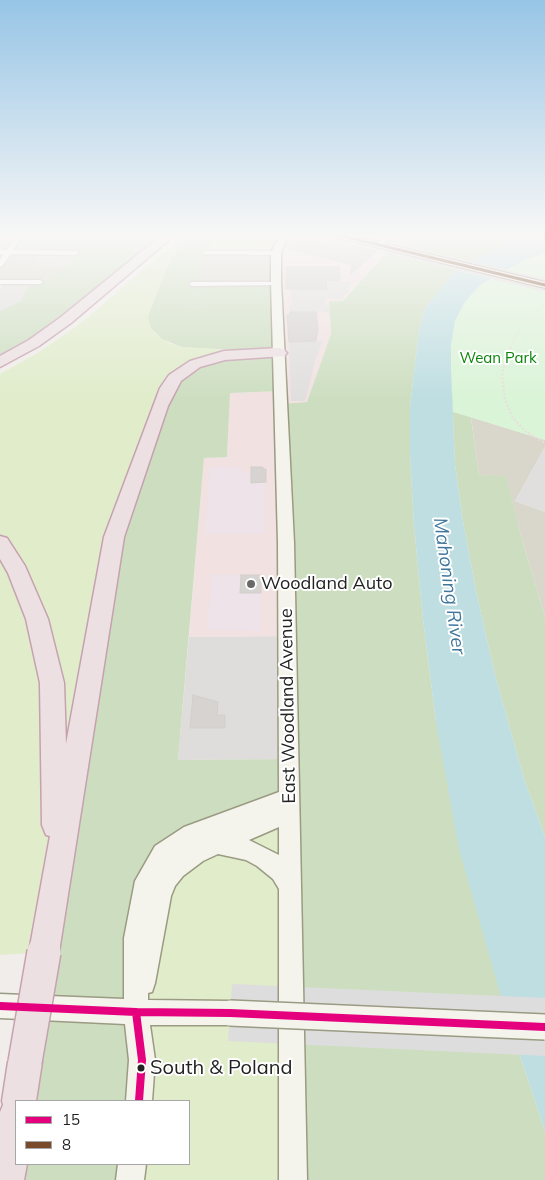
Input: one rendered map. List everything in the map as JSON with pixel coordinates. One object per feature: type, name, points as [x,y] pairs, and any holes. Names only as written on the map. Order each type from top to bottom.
[{"type":"highway","points":[[0,362],[34,343],[103,289]]},
{"type":"highway","points":[[19,1100],[114,537],[168,388],[181,373],[206,360],[224,356],[279,353]]},
{"type":"highway","points":[[0,543],[18,571],[33,610],[52,683],[58,873]]},
{"type":"highway","points":[[6,1180],[15,1122]]},
{"type":"main road","name":"East Woodland Avenue","points":[[276,289],[286,543],[293,1180]]},
{"type":"main road","points":[[136,1012],[153,938],[160,896],[167,879],[182,861],[290,804]]},
{"type":"main road","points":[[139,1100],[142,1060],[136,1012],[136,938],[142,895],[152,868],[176,842],[191,834],[258,810],[290,804]]},
{"type":"main road","points":[[217,843],[248,850],[265,858],[280,871],[290,887]]},
{"type":"main road","points":[[0,1006],[136,1012],[230,1013],[545,1027]]},
{"type":"main road","points":[[130,1180],[132,1165]]},
{"type":"path","points":[[202,293],[203,301],[200,306],[193,308],[186,305],[190,298],[202,293],[206,289]]},
{"type":"path","points":[[545,304],[521,325],[506,357],[502,376],[505,400],[513,418],[519,426],[545,443]]},
{"type":"shaded area","points":[[0,289],[26,289],[21,300],[0,311]]},
{"type":"shaded area","points":[[238,289],[354,289],[343,301],[329,301],[331,334],[307,402],[281,404],[287,636],[189,637],[204,458],[227,457],[230,393],[280,391]]},
{"type":"shaded area","points":[[291,289],[349,289],[341,299],[325,299],[325,305],[329,305],[329,312],[290,312],[289,306],[292,305]]},
{"type":"shaded area","points":[[323,341],[316,358],[305,401],[291,401],[289,342]]},
{"type":"shaded area","points":[[471,417],[545,440],[545,447],[515,501],[545,512],[545,617],[506,477],[479,475]]},
{"type":"shaded area","points":[[545,447],[545,512],[515,501]]},
{"type":"shaded area","points":[[210,467],[242,467],[243,473],[251,473],[251,482],[265,482],[265,534],[205,534]]},
{"type":"shaded area","points":[[212,574],[241,575],[240,593],[261,593],[260,631],[207,630]]},
{"type":"shaded area","points":[[287,636],[289,759],[178,760],[189,637]]},
{"type":"green space","points":[[26,289],[104,289],[86,304],[0,362],[0,311],[21,300]]},
{"type":"green space","points":[[121,289],[158,289],[148,317],[151,328],[169,343],[182,347],[263,352],[224,356],[44,952],[0,955],[0,374],[39,352],[81,323]]},
{"type":"green space","points":[[158,289],[276,289],[281,391],[230,393],[227,457],[204,458],[178,760],[289,759],[281,404],[307,402],[331,334],[329,301],[343,301],[354,289],[440,289],[425,308],[419,330],[410,407],[410,454],[414,525],[423,619],[436,722],[504,1007],[545,1132],[545,1180],[293,1180],[290,811],[152,869],[139,1100],[19,1100],[104,592],[168,388],[195,364],[270,352],[182,347],[162,339],[151,328],[148,317]]},
{"type":"green space","name":"Wean Park","points":[[476,289],[545,289],[545,440],[453,412],[451,345],[455,321],[465,302]]},
{"type":"green space","points":[[516,289],[529,289],[471,418],[479,475],[506,476],[521,536],[545,617],[545,837],[524,779],[494,671],[476,591],[462,516],[455,464],[451,371]]},
{"type":"green space","points":[[290,811],[293,1180],[130,1180],[132,1165],[190,1165],[190,1100],[139,1100],[142,1060],[136,1012],[167,879]]},
{"type":"green space","points":[[15,1122],[15,1165],[132,1165],[130,1180],[6,1180]]},
{"type":"water","name":"Mahoning River","points":[[440,289],[476,289],[465,302],[455,321],[451,345],[455,464],[462,516],[476,591],[494,671],[524,779],[545,837],[545,1132],[504,1007],[459,849],[436,722],[423,619],[414,525],[410,454],[410,407],[419,330],[425,308]]},
{"type":"pier","points":[[533,289],[545,289],[545,292]]},
{"type":"pier","points":[[232,984],[545,998],[545,1056],[228,1041]]},
{"type":"building","points":[[290,312],[316,312],[318,329],[316,341],[289,342],[287,315],[290,315]]},
{"type":"building","points":[[251,467],[263,467],[263,469],[266,469],[266,482],[251,483]]},
{"type":"building","name":"Woodland Auto","points":[[241,575],[261,575],[261,593],[240,593]]},
{"type":"building","points":[[193,695],[218,702],[217,715],[225,715],[225,728],[190,728]]},
{"type":"transit line","name":"15","points":[[0,1006],[136,1012],[230,1013],[545,1027]]},
{"type":"transit line","name":"15","points":[[136,1012],[142,1060],[139,1100]]},
{"type":"place","name":"Woodland Auto","points":[[251,584]]},
{"type":"place","name":"South & Poland","points":[[141,1068]]}]
